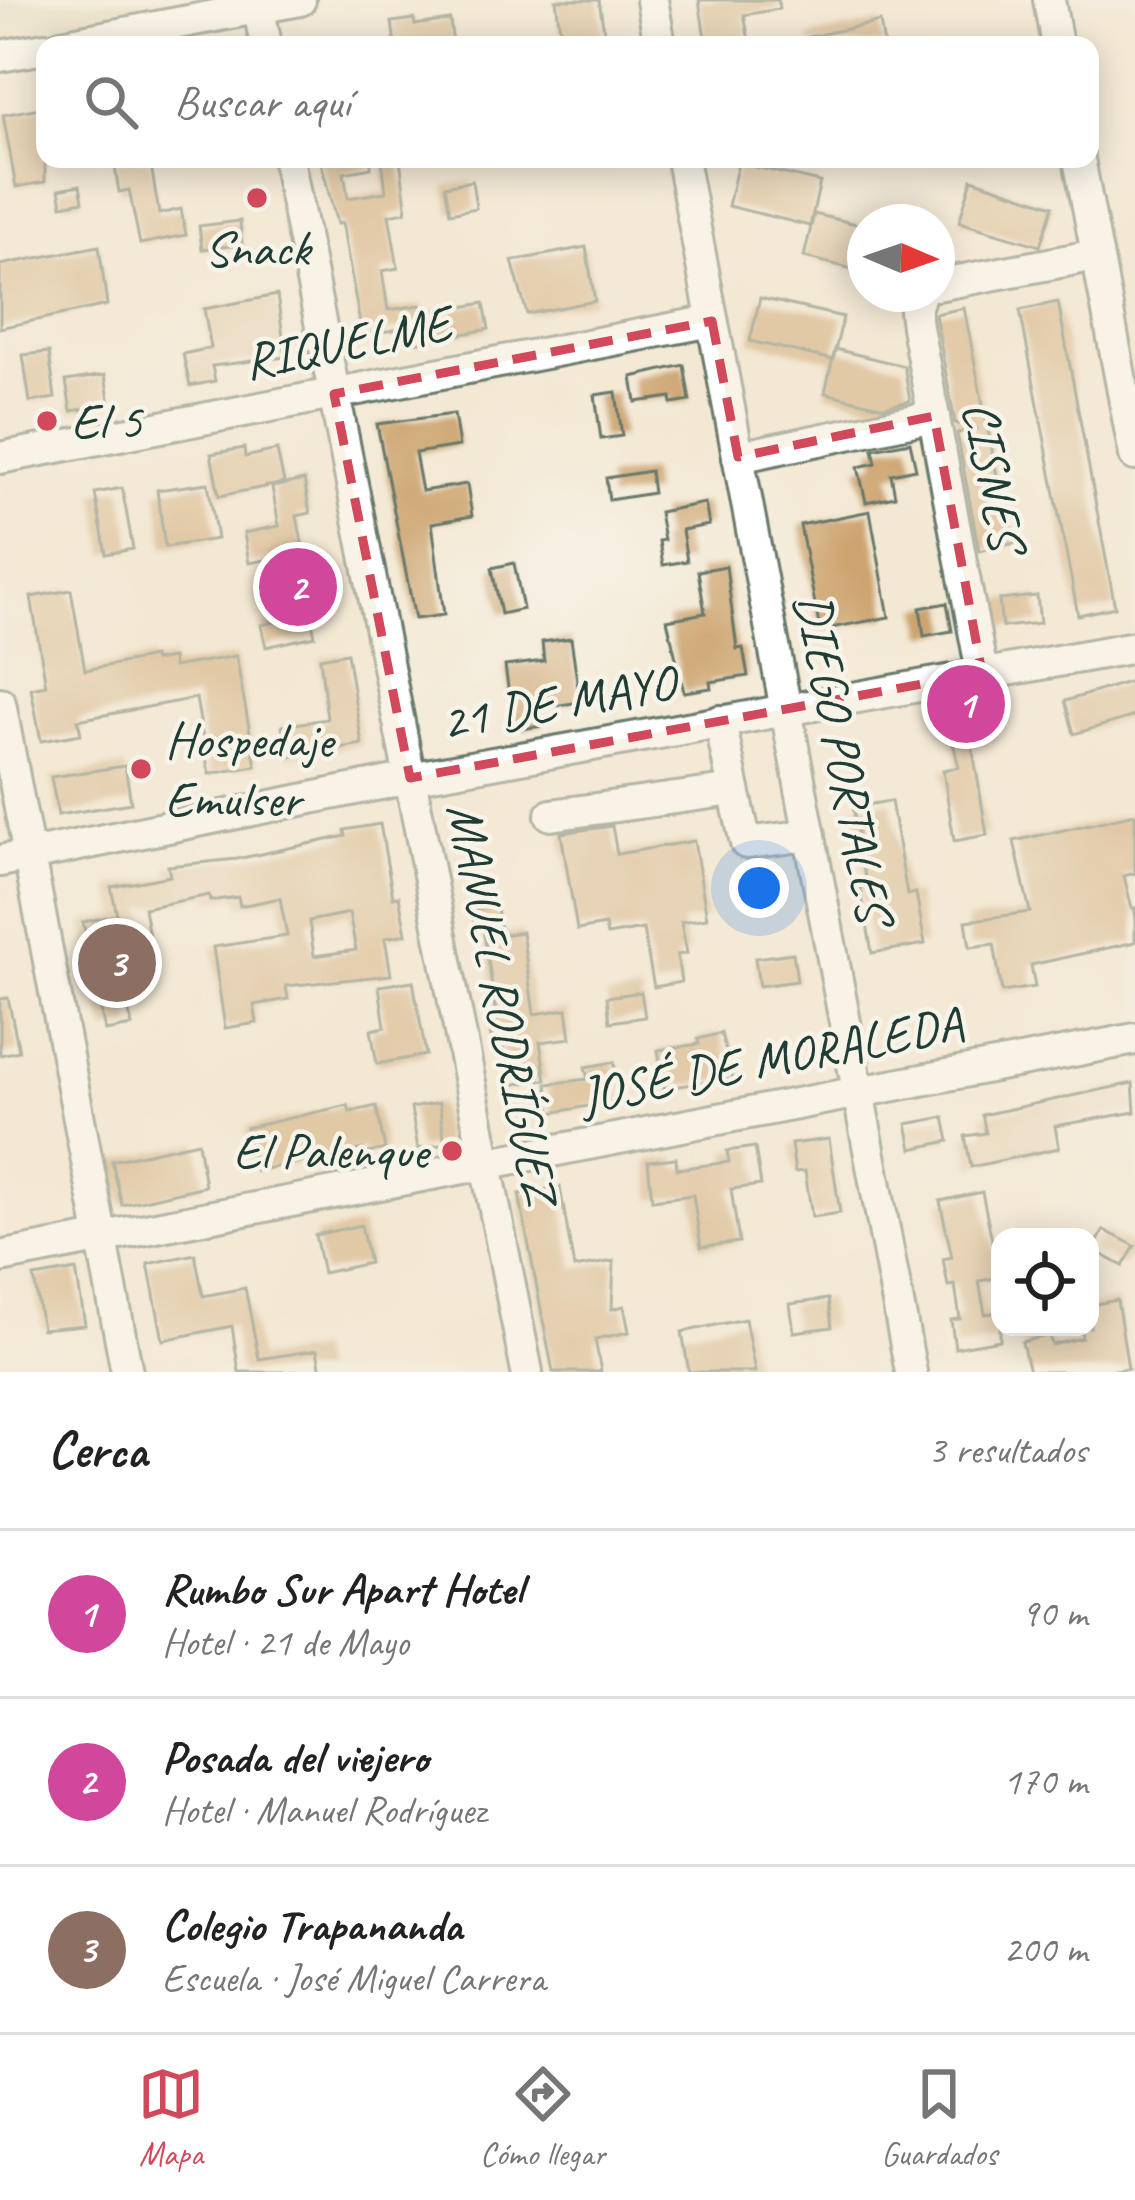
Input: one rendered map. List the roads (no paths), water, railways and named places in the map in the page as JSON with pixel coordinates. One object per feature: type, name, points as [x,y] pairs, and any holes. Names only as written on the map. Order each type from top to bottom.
[{"type":"street","points":[[104,36],[257,4],[300,0]]},
{"type":"street","points":[[652,0],[659,36]]},
{"type":"street","points":[[1048,0],[1055,36]]},
{"type":"street","points":[[257,4],[264,36]]},
{"type":"street","points":[[0,56],[36,50]]},
{"type":"street","name":"MANUEL RODRÍGUEZ","points":[[290,168],[527,1372]]},
{"type":"street","name":"DIEGO PORTALES","points":[[684,168],[911,1372]]},
{"type":"street","points":[[1081,168],[1135,455]]},
{"type":"street","points":[[955,282],[1097,255]]},
{"type":"street","name":"CISNES","points":[[916,312],[982,674]]},
{"type":"street","name":"RIQUELME","points":[[0,458],[712,321]]},
{"type":"street","points":[[738,457],[934,416]]},
{"type":"street","name":"21 DE MAYO","points":[[14,858],[410,778],[1135,647]]},
{"type":"street","points":[[0,703],[14,858],[127,1372]]},
{"type":"street","points":[[721,722],[746,843],[809,835]]},
{"type":"street","points":[[551,814],[734,790]]},
{"type":"street","name":"JOSÉ DE MORALEDA","points":[[0,1256],[1135,1039]]},
{"type":"place","name":"Snack","points":[[257,198]]},
{"type":"place","name":"El 5","points":[[47,421]]},
{"type":"place","name":"Posada del viejero","points":[[298,587]]},
{"type":"place","name":"Rumbo Sur Apart Hotel","points":[[966,704]]},
{"type":"place","name":"Hospedaje Emulser","points":[[141,769]]},
{"type":"place","name":"Colegio Trapananda","points":[[117,963]]},
{"type":"place","name":"El Palenque","points":[[452,1151]]}]
